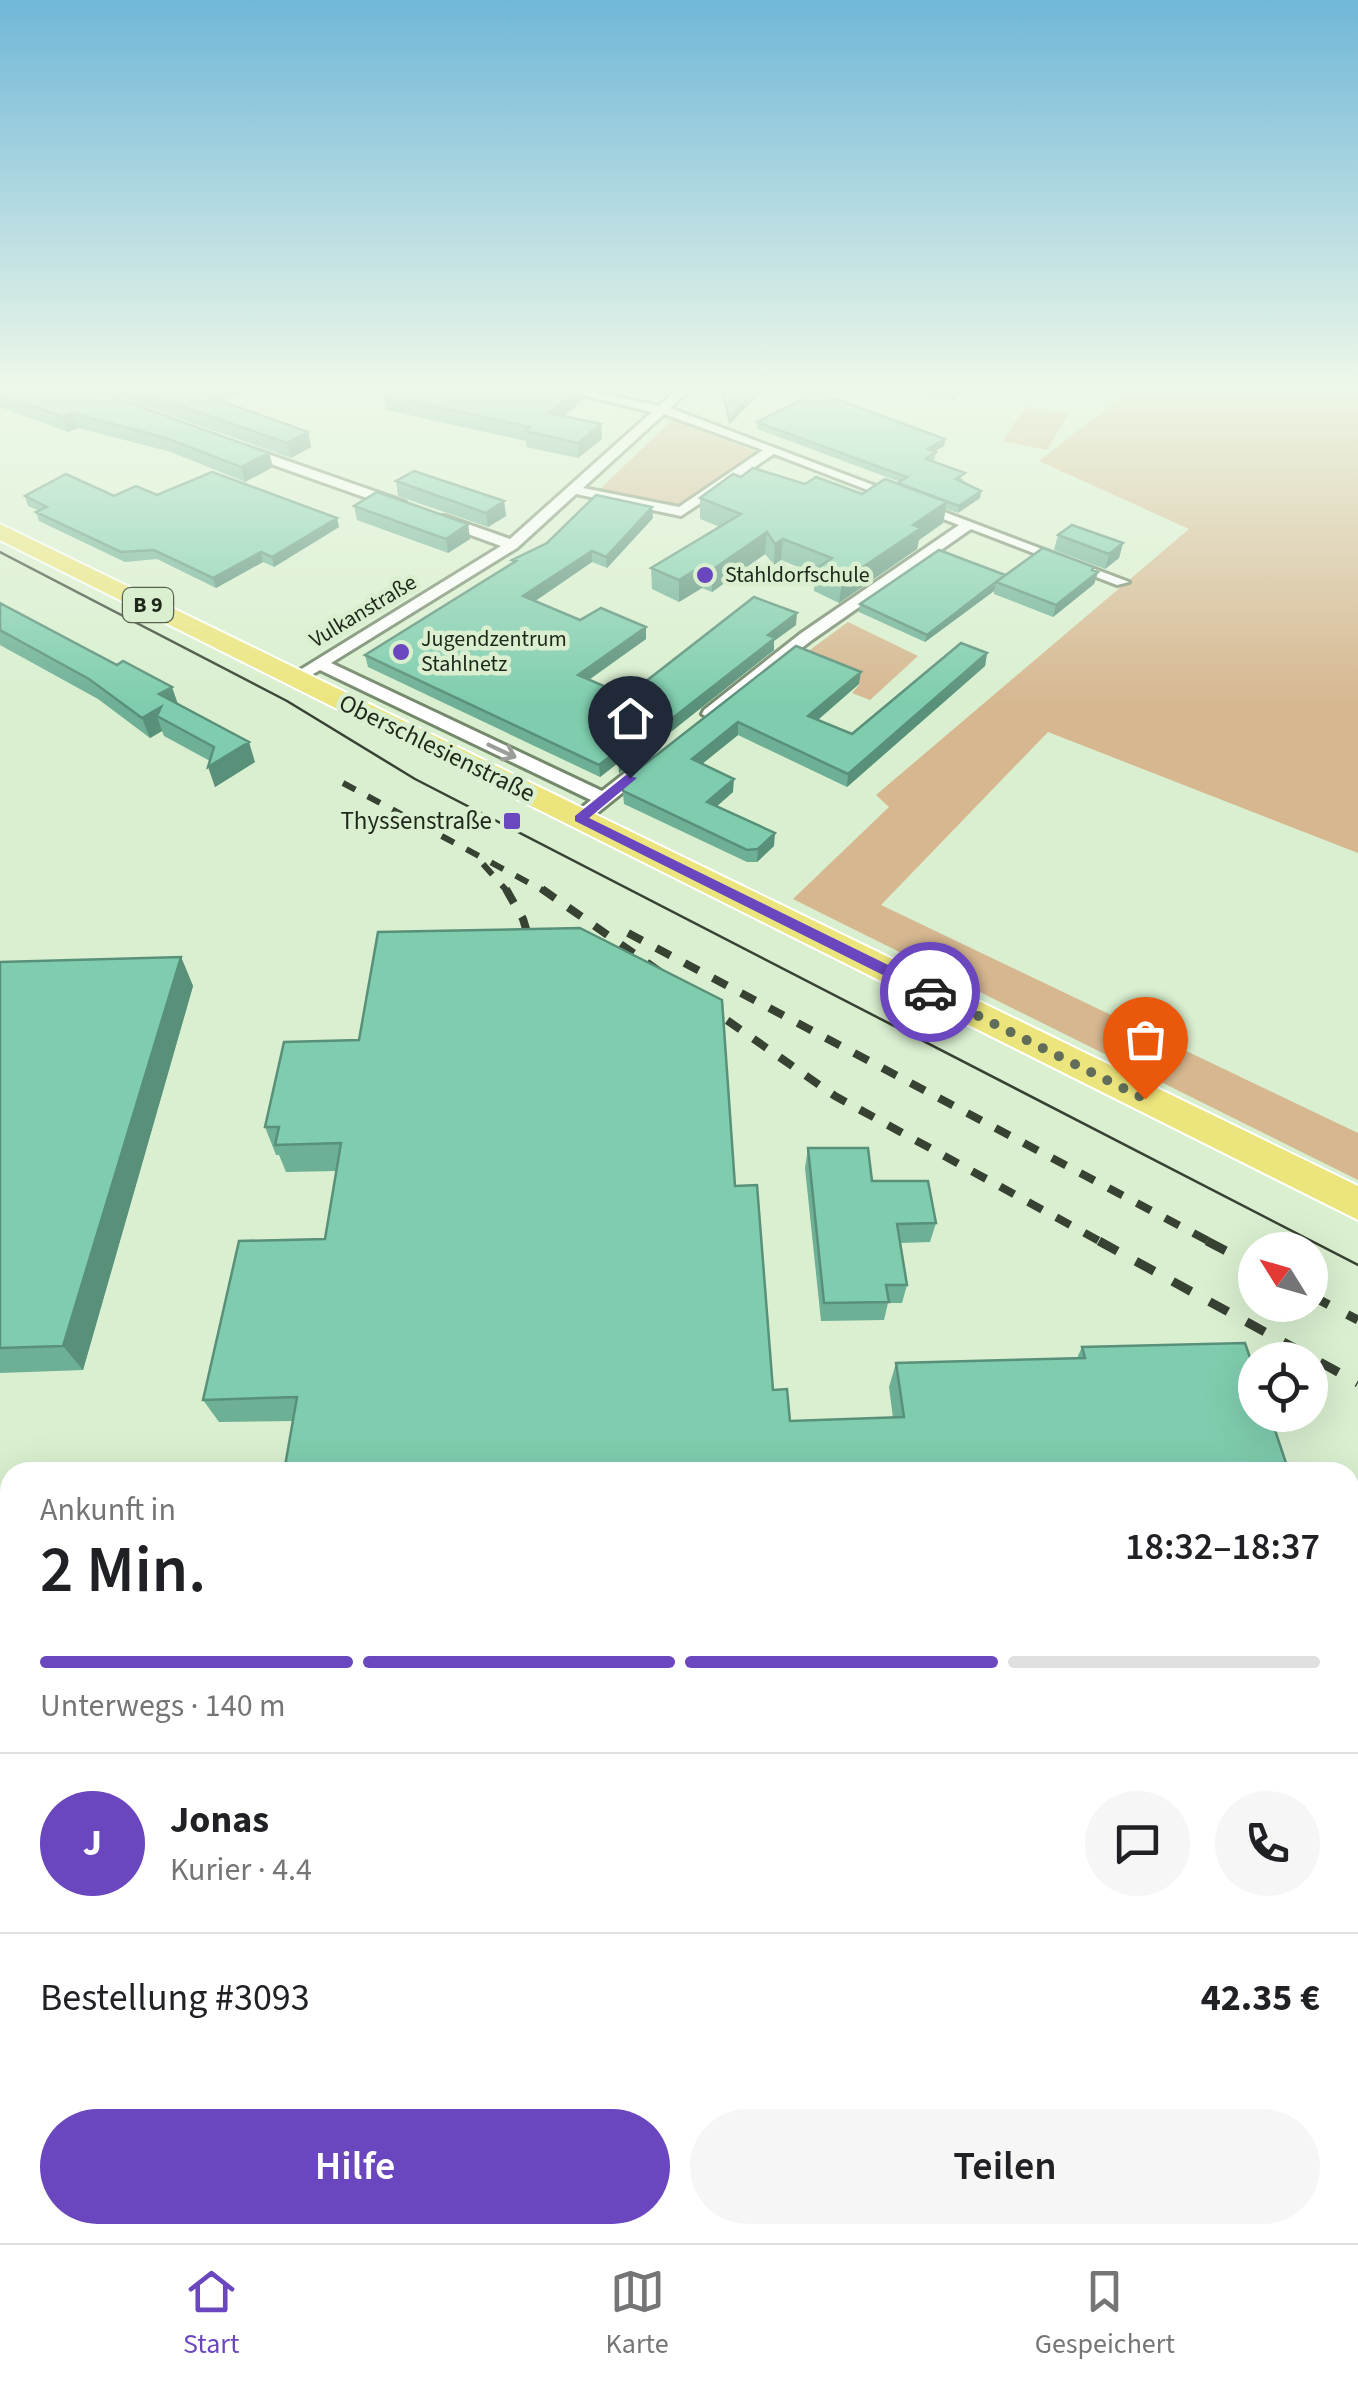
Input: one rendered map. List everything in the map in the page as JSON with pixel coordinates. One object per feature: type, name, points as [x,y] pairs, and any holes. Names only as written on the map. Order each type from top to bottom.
[{"type":"main road","name":"Oberschlesienstraße","points":[[0,532],[307,670],[592,809],[1358,1204]]},
{"type":"street","points":[[369,495],[412,510]]},
{"type":"street","name":"Vulkanstraße","points":[[307,670],[512,545],[569,495]]},
{"type":"street","points":[[597,495],[680,512],[705,495]]},
{"type":"street","points":[[893,495],[1122,582]]},
{"type":"street","points":[[430,516],[512,545]]},
{"type":"street","points":[[691,729],[806,637],[970,524]]},
{"type":"street","points":[[592,809],[662,752]]},
{"type":"shaded area","points":[[618,495],[700,495],[683,507]]},
{"type":"shaded area","points":[[1113,495],[1358,495],[1358,853],[1048,732],[881,905],[1358,1133],[1358,1180],[793,899],[889,807],[876,795],[1189,529]]},
{"type":"shaded area","points":[[848,622],[918,656],[870,700],[852,693],[860,684],[808,663],[788,666]]},
{"type":"building","points":[[274,495],[337,518],[272,557],[261,552],[213,578],[154,550],[121,552],[36,512],[47,507],[25,496]]},
{"type":"building","points":[[373,495],[385,495],[468,524],[446,539],[354,506]]},
{"type":"building","points":[[434,495],[485,495],[504,501],[486,513]]},
{"type":"building","points":[[596,495],[652,507],[606,557],[592,551],[523,596],[580,620],[601,608],[646,627],[578,675],[627,696],[754,597],[797,613],[768,635],[775,638],[619,760],[617,751],[599,765],[365,655],[516,561],[512,560],[547,543]]},
{"type":"building","points":[[705,495],[927,495],[947,502],[913,525],[921,528],[842,581],[816,569],[832,558],[783,539],[775,544],[767,532],[712,570],[702,566],[679,580],[651,568],[741,514],[700,498]]},
{"type":"building","points":[[929,495],[976,495],[959,506]]},
{"type":"building","points":[[1072,525],[1123,543],[1109,554],[1058,535]]},
{"type":"building","points":[[1043,548],[1098,572],[1056,605],[996,582]]},
{"type":"building","points":[[939,550],[1005,575],[927,635],[860,604]]},
{"type":"building","points":[[0,603],[117,665],[123,661],[172,687],[159,694],[249,742],[208,767],[214,747],[157,716],[161,707],[142,718],[89,679],[0,630]]},
{"type":"building","points":[[961,643],[987,653],[848,774],[738,722],[692,759],[734,779],[707,802],[775,833],[758,849],[747,850],[623,791],[622,782],[796,646],[861,672],[808,716],[852,734]]},
{"type":"building","points":[[580,928],[722,1000],[735,1186],[757,1185],[773,1390],[787,1389],[790,1421],[904,1417],[896,1363],[1085,1358],[1082,1347],[1238,1343],[1238,1432],[1276,1432],[1286,1462],[286,1462],[297,1397],[203,1400],[239,1241],[325,1239],[341,1143],[275,1145],[279,1127],[265,1127],[284,1042],[359,1040],[378,932]]},
{"type":"building","points":[[181,957],[63,1346],[0,1348],[0,962]]},
{"type":"building","points":[[808,1148],[868,1148],[872,1181],[928,1181],[936,1223],[897,1224],[907,1285],[886,1285],[889,1302],[824,1303]]},
{"type":"tram line","points":[[0,552],[287,701],[415,779],[1358,1265]]},
{"type":"railway","points":[[343,783],[546,892]]},
{"type":"railway","points":[[483,864],[507,891]]},
{"type":"railway","points":[[542,889],[673,981]]},
{"type":"railway","points":[[507,891],[523,919],[535,958]]},
{"type":"railway","points":[[628,933],[1212,1243]]},
{"type":"railway","points":[[701,1002],[835,1096],[1103,1243]]},
{"type":"railway","points":[[1099,1241],[1358,1383]]},
{"type":"railway","points":[[1207,1241],[1238,1257]]},
{"type":"railway","points":[[1328,1304],[1358,1320]]},
{"type":"way so far","points":[[930,992],[1145,1099]]},
{"type":"place","name":"Stahldorfschule","points":[[705,575]]},
{"type":"place","name":"Jugendzentrum Stahlnetz","points":[[401,652]]},
{"type":"place","name":"Thyssenstraße","points":[[512,821]]},
{"type":"route","points":[[630,778],[580,818],[930,992]]}]
